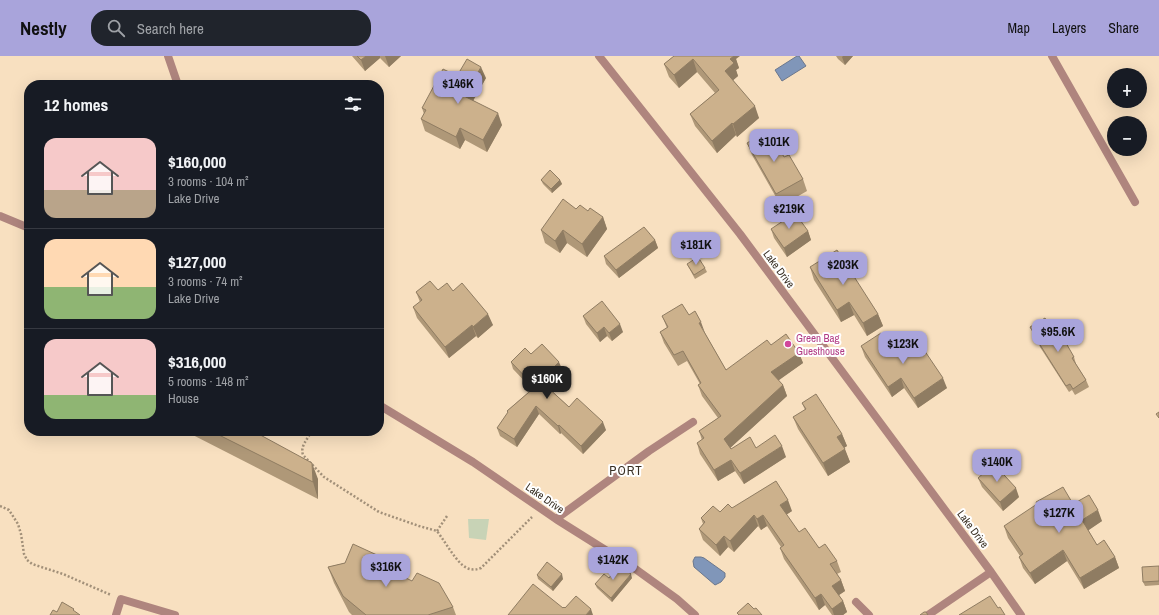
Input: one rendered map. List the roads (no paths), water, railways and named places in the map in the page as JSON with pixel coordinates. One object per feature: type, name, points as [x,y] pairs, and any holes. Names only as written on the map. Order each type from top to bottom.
[{"type":"street","points":[[168,56],[176,80]]},
{"type":"street","name":"Lake Drive","points":[[599,56],[740,234],[991,572],[1021,615]]},
{"type":"street","points":[[1052,56],[1135,202]]},
{"type":"street","points":[[0,216],[24,226]]},
{"type":"street","name":"Lake Drive","points":[[384,408],[473,462],[540,509],[656,583],[677,598],[695,615]]},
{"type":"street","points":[[556,519],[692,422]]},
{"type":"street","points":[[928,615],[991,572]]},
{"type":"street","points":[[116,615],[121,599],[175,615]]},
{"type":"street","points":[[856,602],[869,615]]},
{"type":"water","points":[[799,56],[806,66],[782,81],[775,70]]},
{"type":"water","points":[[695,557],[704,558],[725,573],[725,577],[721,582],[715,585],[694,567],[693,561]]},
{"type":"place","name":"Green Bag Guesthouse","points":[[788,344]]},
{"type":"district","name":"PORT","points":[[626,470]]}]
